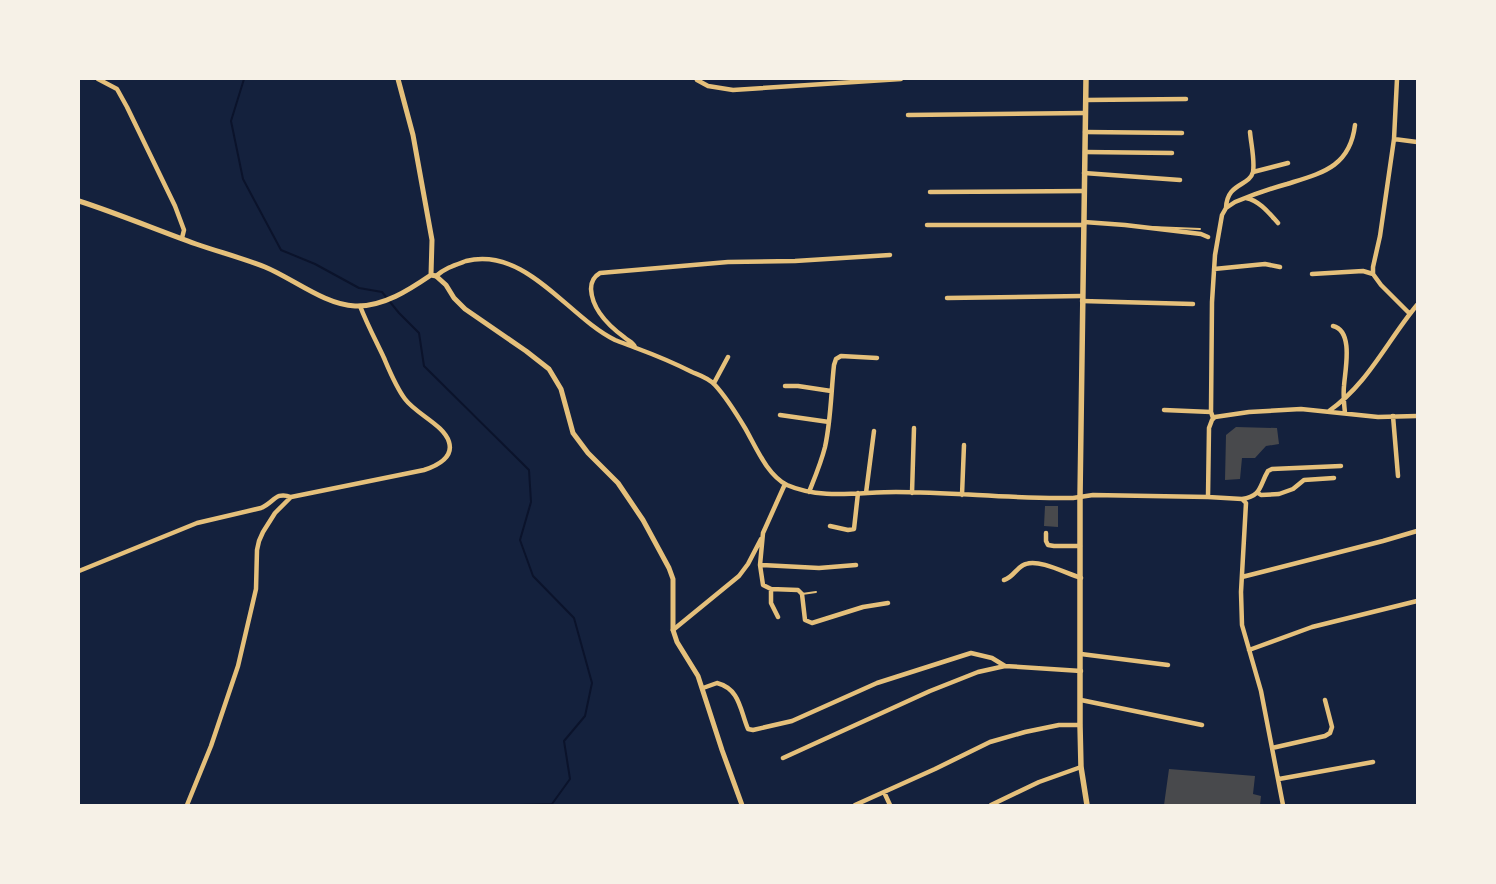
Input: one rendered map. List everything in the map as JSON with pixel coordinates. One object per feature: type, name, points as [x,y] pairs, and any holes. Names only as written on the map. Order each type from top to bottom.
[{"type":"main road","points":[[1086,79],[1080,497],[1080,724],[1081,767],[1087,805]]},
{"type":"street","points":[[98,79],[117,90],[124,101],[175,206],[184,230],[182,238]]},
{"type":"street","points":[[398,79],[413,134],[431,231],[433,275],[446,285],[454,298],[465,309],[539,360],[548,369],[556,379],[566,403],[573,433],[588,453],[618,483],[632,502],[669,568],[673,579],[673,630],[676,642],[696,671],[703,688],[722,750],[742,805]]},
{"type":"street","points":[[698,80],[708,86],[733,90],[901,79]]},
{"type":"street","points":[[1373,274],[1394,139],[1397,79]]},
{"type":"street","points":[[1086,100],[1186,99]]},
{"type":"street","points":[[908,115],[1085,113]]},
{"type":"street","points":[[1226,208],[1244,198],[1308,178],[1334,165],[1348,150],[1355,125]]},
{"type":"street","points":[[1085,132],[1182,133]]},
{"type":"street","points":[[1208,497],[1209,428],[1213,418],[1211,412],[1214,268],[1219,224],[1231,191],[1249,179],[1253,172],[1250,132]]},
{"type":"street","points":[[1394,139],[1417,142]]},
{"type":"street","points":[[1084,152],[1172,153]]},
{"type":"street","points":[[1253,172],[1288,163]]},
{"type":"street","points":[[1084,173],[1180,180]]},
{"type":"street","points":[[930,192],[1084,192]]},
{"type":"street","points":[[1244,198],[1256,202],[1278,223]]},
{"type":"street","points":[[79,201],[265,267],[322,296],[352,306],[396,297],[449,267],[471,260],[489,259],[506,264],[522,271],[548,288],[603,334],[678,365],[714,383],[736,413],[766,465],[779,480],[809,492],[962,494],[1029,498],[1080,497],[1093,494],[1242,499],[1254,497],[1258,493],[1268,471],[1341,466]]},
{"type":"street","points":[[927,225],[1084,224],[1151,228],[1201,234],[1208,237]]},
{"type":"street","points":[[635,347],[633,343],[609,326],[595,305],[592,296],[592,281],[600,273],[728,262],[795,261],[890,255]]},
{"type":"street","points":[[1214,268],[1265,264],[1280,267]]},
{"type":"street","points":[[1312,274],[1363,271],[1373,274],[1389,294],[1410,314]]},
{"type":"street","points":[[947,298],[1082,299],[1193,304]]},
{"type":"street","points":[[79,571],[189,526],[261,508],[268,505],[278,496],[291,497],[424,470],[439,464],[448,456],[449,443],[446,436],[411,406],[398,388],[363,305]]},
{"type":"street","points":[[1328,411],[1359,385],[1417,305]]},
{"type":"street","points":[[1333,326],[1338,327],[1342,331],[1345,340],[1345,413]]},
{"type":"street","points":[[809,492],[822,460],[829,422],[831,390],[836,359],[841,356],[877,358]]},
{"type":"street","points":[[714,383],[728,357]]},
{"type":"street","points":[[785,386],[831,390]]},
{"type":"street","points":[[1213,418],[1225,415],[1301,409],[1378,417],[1417,416]]},
{"type":"street","points":[[1164,410],[1211,412]]},
{"type":"street","points":[[780,415],[829,422]]},
{"type":"street","points":[[1393,416],[1398,476]]},
{"type":"street","points":[[912,493],[914,428]]},
{"type":"street","points":[[866,493],[874,431]]},
{"type":"street","points":[[962,494],[964,445]]},
{"type":"street","points":[[1258,493],[1261,495],[1279,494],[1293,489],[1304,480],[1334,478]]},
{"type":"street","points":[[785,484],[762,538],[760,565],[762,585],[772,589],[798,590],[802,594],[805,620],[812,623],[863,607],[888,603]]},
{"type":"street","points":[[830,526],[848,530],[854,529],[858,493]]},
{"type":"street","points":[[187,805],[214,738],[242,652],[256,589],[259,541],[274,513],[291,497]]},
{"type":"street","points":[[1242,499],[1246,503],[1240,610],[1242,625],[1261,691],[1284,805]]},
{"type":"street","points":[[1242,577],[1417,531]]},
{"type":"street","points":[[1046,533],[1048,545],[1062,547],[1080,546]]},
{"type":"street","points":[[673,630],[739,576],[762,538]]},
{"type":"street","points":[[1004,580],[1013,576],[1025,564],[1029,563],[1050,567],[1081,578]]},
{"type":"street","points":[[760,565],[818,568],[856,565]]},
{"type":"street","points":[[772,589],[771,603],[778,617]]},
{"type":"street","points":[[1249,650],[1312,626],[1417,601]]},
{"type":"street","points":[[703,688],[717,683],[732,690],[741,706],[748,729],[754,730],[792,721],[877,683],[971,653],[992,658],[1005,666]]},
{"type":"street","points":[[1081,654],[1168,666]]},
{"type":"street","points":[[784,758],[930,691],[978,672],[1005,666],[1080,670]]},
{"type":"street","points":[[1080,700],[1202,725]]},
{"type":"street","points":[[1272,748],[1325,736],[1330,733],[1332,727],[1325,700]]},
{"type":"street","points":[[854,805],[990,742],[1042,728],[1080,724]]},
{"type":"street","points":[[1279,779],[1373,762]]},
{"type":"street","points":[[991,805],[1040,782],[1081,767]]},
{"type":"street","points":[[884,792],[890,805]]},
{"type":"lane","points":[[1151,228],[1154,226],[1200,229]]},
{"type":"lane","points":[[802,594],[816,592]]},
{"type":"building","points":[[1236,427],[1277,428],[1279,444],[1266,446],[1255,458],[1242,458],[1240,479],[1225,480],[1226,435]]},
{"type":"building","points":[[1045,506],[1058,506],[1058,527],[1044,526]]},
{"type":"building","points":[[1169,769],[1255,776],[1253,794],[1261,796],[1260,805],[1164,805]]},
{"type":"waterway","points":[[244,79],[231,121],[243,179],[281,250],[315,264],[359,288],[382,292],[419,333],[424,366],[529,470],[531,502],[520,540],[533,576],[574,618],[592,683],[585,716],[564,741],[570,779],[552,804],[519,805]]}]
